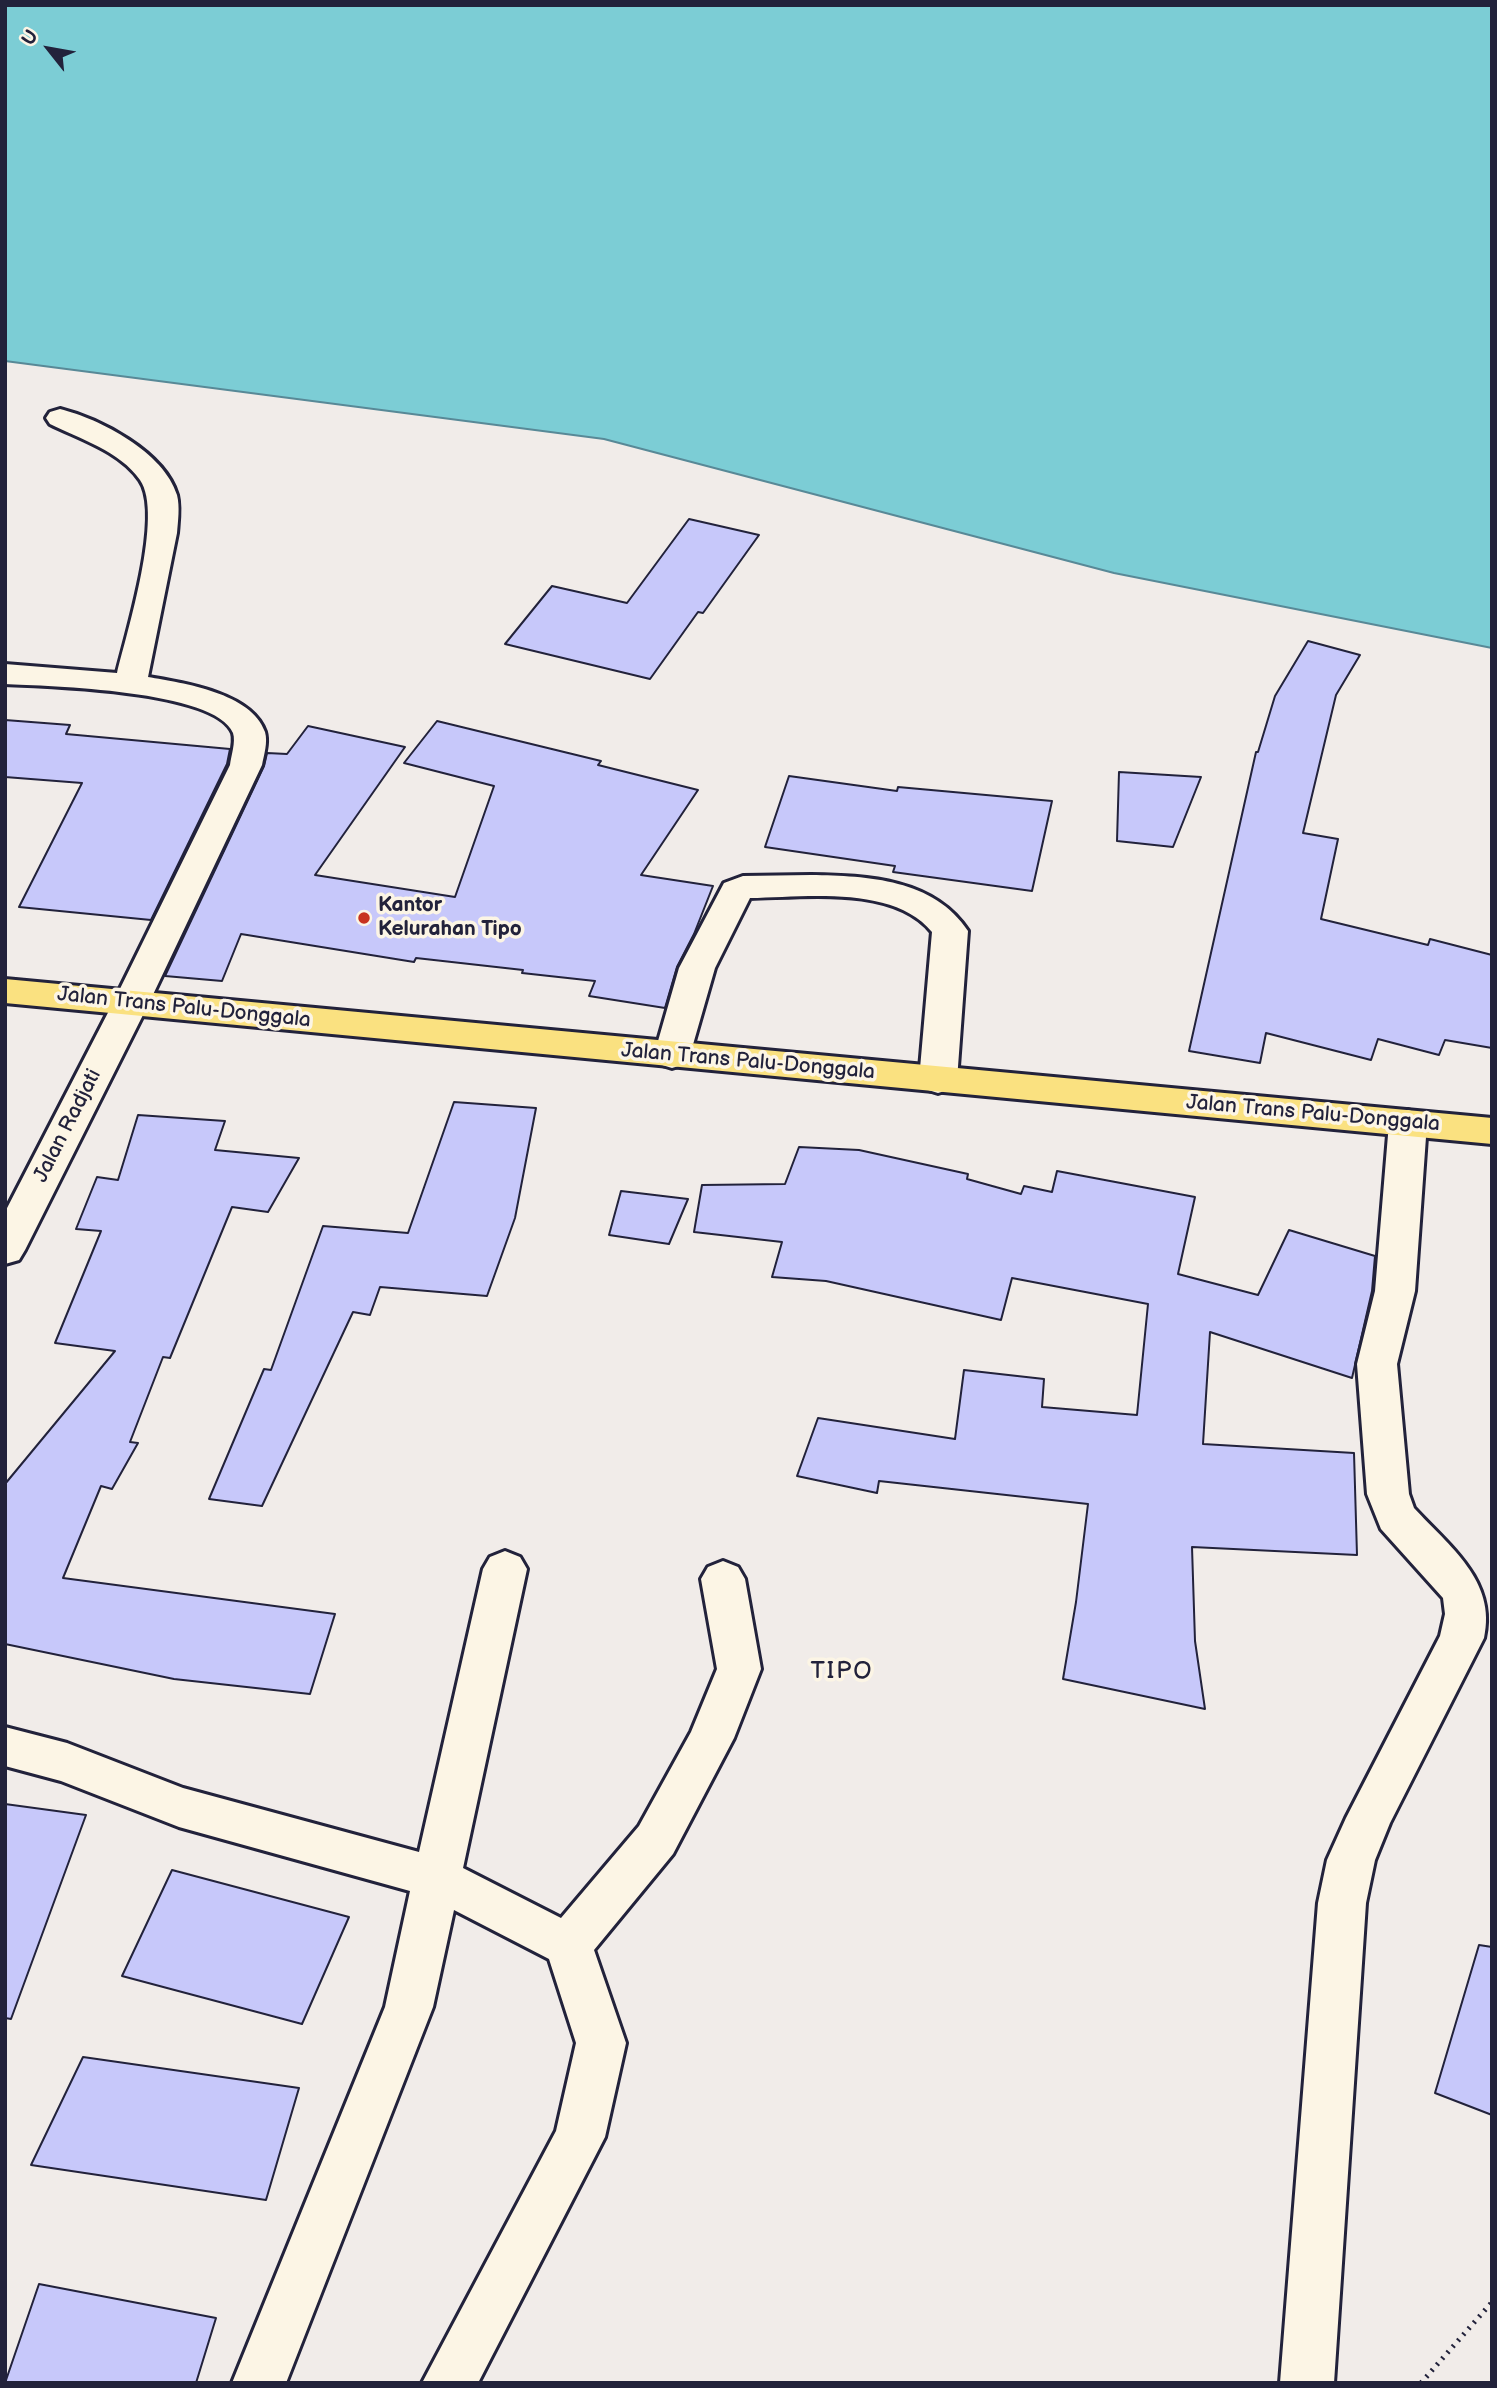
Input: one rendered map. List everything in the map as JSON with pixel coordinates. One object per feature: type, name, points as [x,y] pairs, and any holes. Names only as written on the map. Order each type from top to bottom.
[{"type":"highway","name":"Jalan Trans Palu-Donggala","points":[[5,990],[1492,1131]]},
{"type":"street","points":[[60,418],[125,451],[144,466],[156,482],[164,500],[162,531],[131,684]]},
{"type":"street","name":"Jalan Radjati","points":[[5,674],[131,684],[179,692],[229,709],[247,727],[250,747],[246,765],[131,1003],[5,1250]]},
{"type":"street","points":[[672,1055],[697,968],[736,891],[743,887],[870,890],[899,895],[925,906],[950,931],[937,1080]]},
{"type":"street","points":[[1307,2383],[1342,1903],[1346,1881],[1351,1860],[1369,1818],[1462,1638],[1468,1613],[1462,1589],[1396,1517],[1388,1494],[1377,1364],[1395,1291],[1408,1123]]},
{"type":"street","points":[[259,2383],[409,2007],[505,1569]]},
{"type":"street","points":[[568,1945],[656,1840],[711,1738],[739,1669],[723,1578]]},
{"type":"street","points":[[5,1746],[68,1763],[179,1807],[438,1878],[568,1945],[601,2043],[580,2137],[449,2383]]},
{"type":"path","points":[[1421,2383],[1492,2302]]},
{"type":"water","points":[[5,5],[1492,5],[1492,648],[1114,573],[604,439],[5,361]]},
{"type":"building","points":[[689,519],[759,535],[703,613],[698,612],[650,679],[505,644],[552,586],[627,603]]},
{"type":"building","points":[[1308,641],[1360,655],[1336,695],[1303,833],[1338,839],[1321,919],[1428,945],[1430,939],[1492,955],[1492,1048],[1445,1040],[1439,1055],[1378,1039],[1371,1060],[1266,1033],[1260,1063],[1189,1051],[1256,752],[1275,696]]},
{"type":"building","points":[[5,720],[70,725],[66,734],[230,749],[227,764],[151,920],[19,907],[82,783],[5,777]]},
{"type":"building","points":[[437,721],[601,761],[598,765],[698,790],[641,875],[713,886],[694,934],[677,967],[665,1008],[589,996],[595,981],[416,958],[414,962],[241,934],[222,981],[165,976],[264,766],[267,753],[287,754],[308,726],[405,747],[315,875],[455,897],[494,786],[404,763]]},
{"type":"building","points":[[1119,772],[1201,777],[1173,847],[1117,841]]},
{"type":"building","points":[[789,776],[897,791],[898,787],[1052,801],[1032,891],[893,872],[895,866],[765,847]]},
{"type":"building","points":[[454,1102],[536,1108],[515,1218],[487,1296],[380,1287],[370,1315],[353,1312],[262,1506],[209,1499],[264,1369],[271,1370],[323,1226],[408,1233]]},
{"type":"building","points":[[138,1115],[225,1121],[215,1150],[299,1158],[268,1212],[232,1207],[170,1358],[163,1357],[130,1442],[138,1443],[112,1489],[101,1486],[63,1578],[335,1614],[310,1694],[174,1679],[5,1644],[5,1484],[115,1351],[55,1343],[101,1231],[76,1229],[97,1177],[118,1180]]},
{"type":"building","points":[[799,1147],[859,1150],[968,1174],[967,1179],[1021,1194],[1024,1186],[1052,1192],[1057,1171],[1195,1197],[1178,1274],[1258,1295],[1289,1230],[1375,1256],[1372,1291],[1352,1378],[1210,1332],[1203,1444],[1354,1453],[1357,1555],[1192,1547],[1195,1641],[1205,1709],[1063,1679],[1088,1504],[879,1481],[877,1493],[797,1476],[818,1418],[955,1439],[964,1370],[1044,1379],[1042,1407],[1137,1415],[1148,1304],[1012,1278],[1001,1320],[826,1281],[772,1277],[782,1242],[694,1232],[702,1185],[785,1184]]},
{"type":"building","points":[[621,1191],[688,1199],[669,1244],[609,1235]]},
{"type":"building","points":[[5,1804],[86,1815],[11,2019],[5,2018]]},
{"type":"building","points":[[172,1870],[349,1917],[302,2024],[122,1976]]},
{"type":"building","points":[[1479,1945],[1492,1947],[1492,2115],[1435,2093]]},
{"type":"building","points":[[83,2057],[299,2088],[266,2200],[31,2165]]},
{"type":"building","points":[[39,2284],[216,2318],[196,2383],[5,2383]]},
{"type":"place","name":"Kantor Kelurahan Tipo","points":[[364,918]]},
{"type":"district","name":"TIPO","points":[[842,1672]]}]
